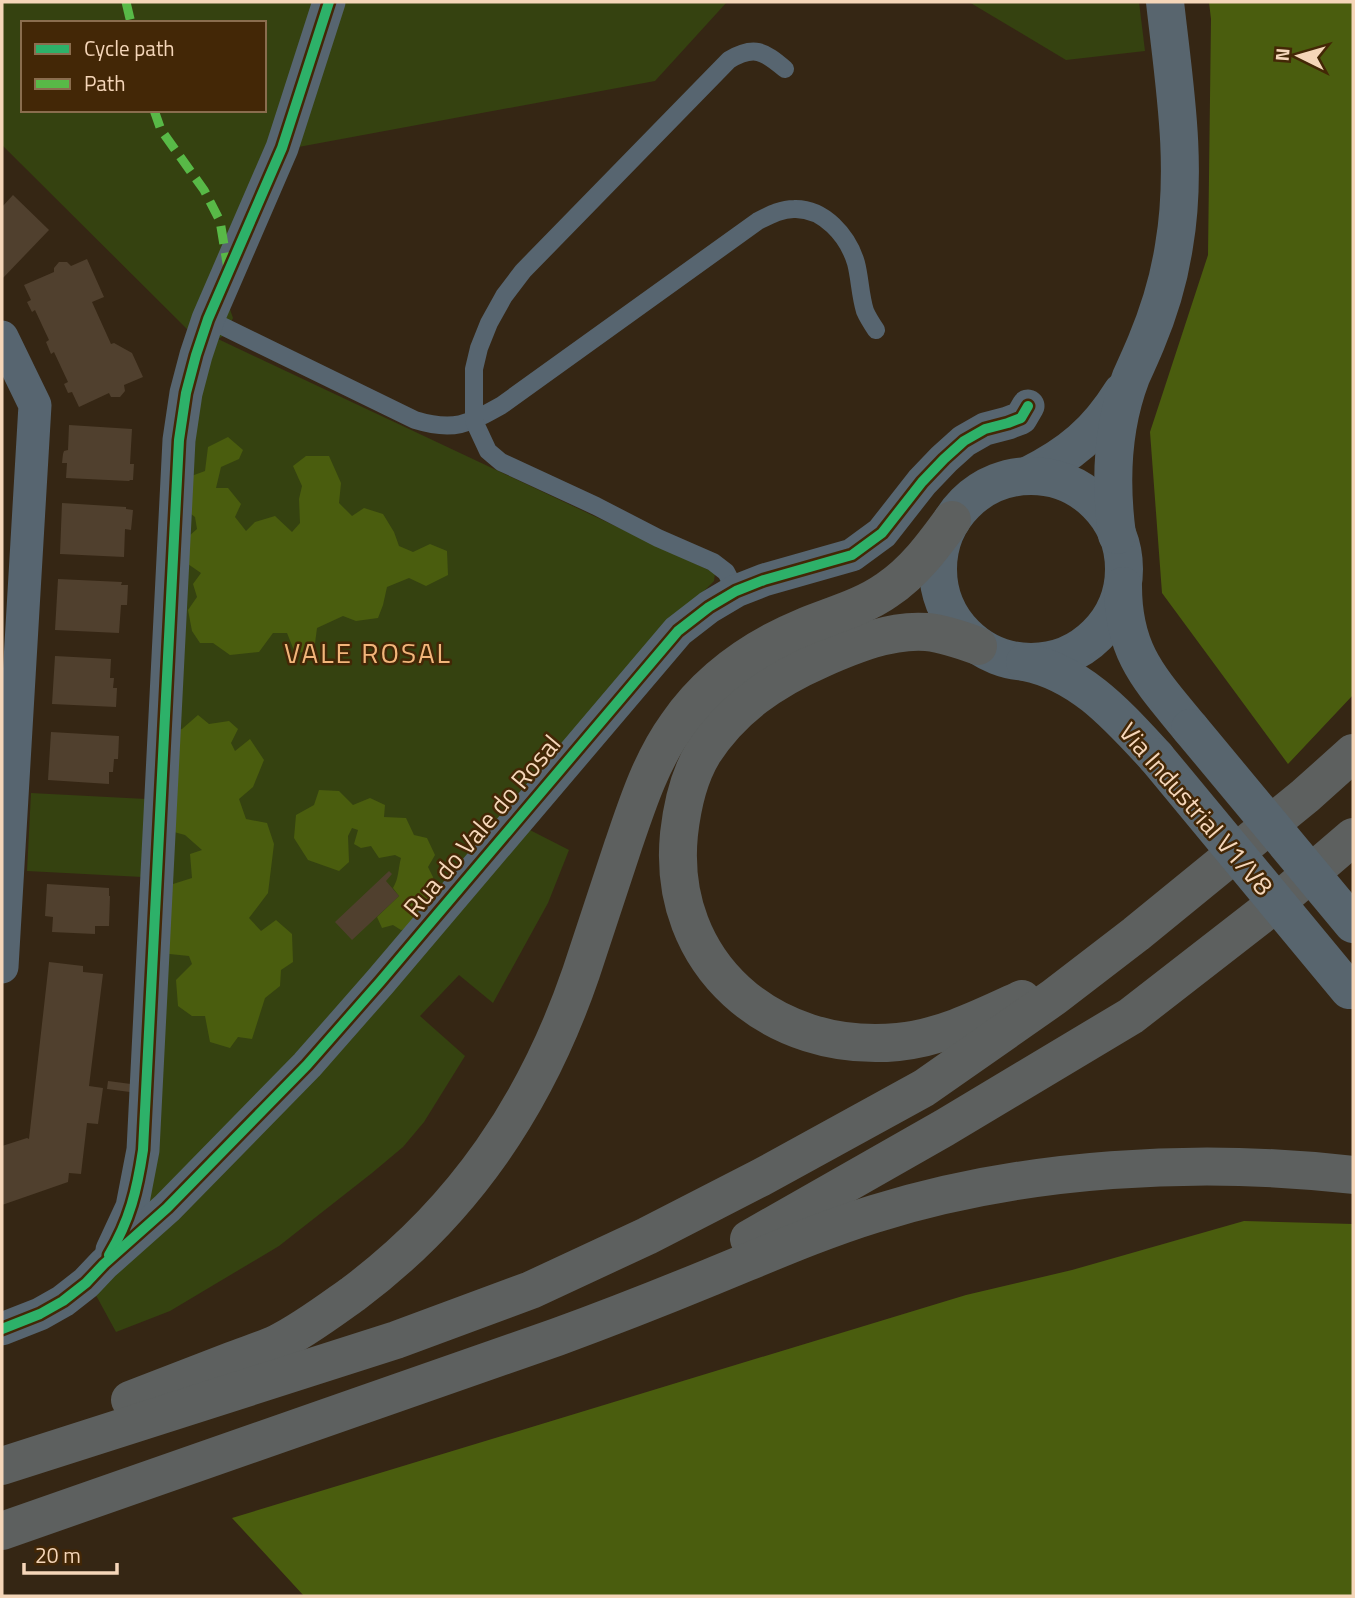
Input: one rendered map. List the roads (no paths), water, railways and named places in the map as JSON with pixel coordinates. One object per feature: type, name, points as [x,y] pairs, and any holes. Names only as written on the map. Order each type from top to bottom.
[{"type":"highway","points":[[2,1453],[279,1342],[327,1313],[409,1248],[449,1208],[487,1160],[521,1109],[576,989],[637,802],[676,726],[703,692],[762,646],[885,592],[915,567],[952,520]]},
{"type":"highway","points":[[995,653],[957,638],[926,632],[888,636],[866,641],[798,669],[746,703],[722,727],[702,755],[689,786],[681,818],[677,852],[680,883],[697,939],[713,967],[734,989],[777,1021],[825,1038],[870,1043],[924,1038],[968,1023],[1066,976],[1136,934]]},
{"type":"highway","points":[[2,1466],[396,1340],[531,1290],[647,1236],[760,1178],[924,1088],[1055,997],[1305,796],[1353,753]]},
{"type":"highway","points":[[557,1337],[758,1234],[944,1128],[1131,1016],[1270,908],[1353,836]]},
{"type":"highway","points":[[2,1531],[557,1337],[844,1224],[911,1203],[991,1185],[1104,1171],[1184,1167],[1314,1171],[1353,1175]]},
{"type":"main road","points":[[1117,535],[1102,510],[1081,491],[1065,482],[1027,476],[991,484],[962,506],[944,536],[938,571],[945,605],[965,634],[995,653],[1031,662],[1068,654],[1084,645],[1110,618],[1118,601],[1124,566],[1117,535],[1114,459],[1123,405],[1131,378],[1164,294],[1179,205],[1181,156],[1165,2]]},
{"type":"main road","points":[[1027,476],[1049,465],[1082,442],[1101,422],[1131,378]]},
{"type":"main road","name":"Via Industrial V1/V8","points":[[1123,582],[1126,628],[1138,660],[1153,683],[1353,924]]},
{"type":"main road","name":"Via Industrial V1/V8","points":[[995,653],[1052,669],[1099,699],[1156,757],[1351,992]]},
{"type":"street","points":[[104,1264],[132,1208],[143,1150],[179,439],[186,393],[208,318],[282,148],[329,2]]},
{"type":"street","points":[[2,337],[35,405],[10,689],[2,967]]},
{"type":"street","name":"Rua do Vale do Rosal","points":[[2,1329],[40,1314],[86,1283],[167,1208],[307,1065],[678,631],[709,607],[736,591],[764,580],[852,555],[882,533],[922,482],[964,441],[985,429],[1021,418],[1028,406]]},
{"type":"lane","points":[[736,591],[726,572],[713,562],[501,462],[488,451],[474,421],[474,369],[489,323],[523,271],[729,60],[743,52],[754,51],[769,56],[785,69]]},
{"type":"lane","points":[[208,318],[415,420],[452,426],[474,421],[502,405],[758,221],[776,211],[796,208],[832,222],[846,239],[855,260],[866,314],[876,330]]},
{"type":"district","name":"VALE ROSAL","points":[[368,653]]}]
